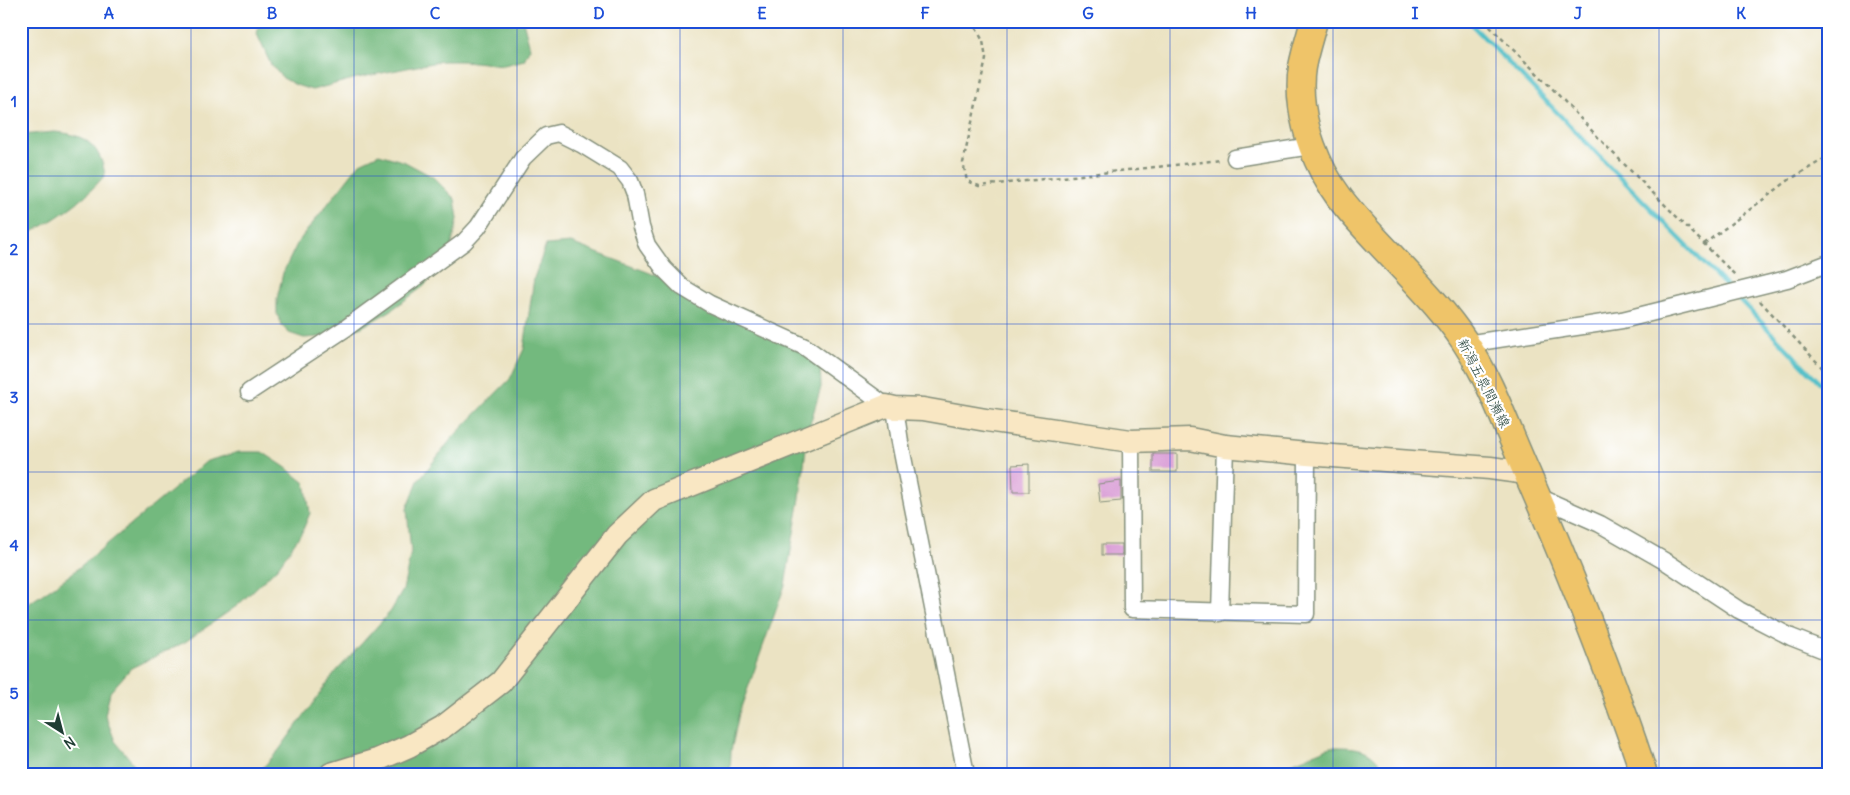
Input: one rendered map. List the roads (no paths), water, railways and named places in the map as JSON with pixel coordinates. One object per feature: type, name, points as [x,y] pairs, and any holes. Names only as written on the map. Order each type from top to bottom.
[{"type":"main road","name":"新潟五泉間瀬線","points":[[1314,21],[1302,68],[1301,91],[1303,109],[1312,146],[1338,198],[1447,316],[1466,344],[1492,392],[1584,610],[1644,774]]},
{"type":"street","points":[[249,392],[346,328],[464,242],[478,227],[523,158],[546,136],[559,133],[581,144],[620,168],[630,181],[647,245],[664,269],[682,287],[710,304],[805,347],[890,407],[900,442],[966,774]]},
{"type":"street","points":[[1235,158],[1312,146]]},
{"type":"street","points":[[1466,344],[1622,320],[1787,278],[1829,263]]},
{"type":"street","points":[[331,774],[378,760],[418,741],[443,727],[501,682],[617,535],[654,500],[890,407],[923,409],[1131,441],[1190,439],[1225,446],[1307,454],[1490,468],[1532,484],[1668,563],[1739,610],[1792,637],[1829,652]]},
{"type":"street","points":[[1131,441],[1132,609],[1306,614],[1307,454]]},
{"type":"street","points":[[1220,612],[1225,446]]},
{"type":"waterway","points":[[1468,21],[1729,289]]},
{"type":"waterway","points":[[1736,296],[1829,392]]}]
